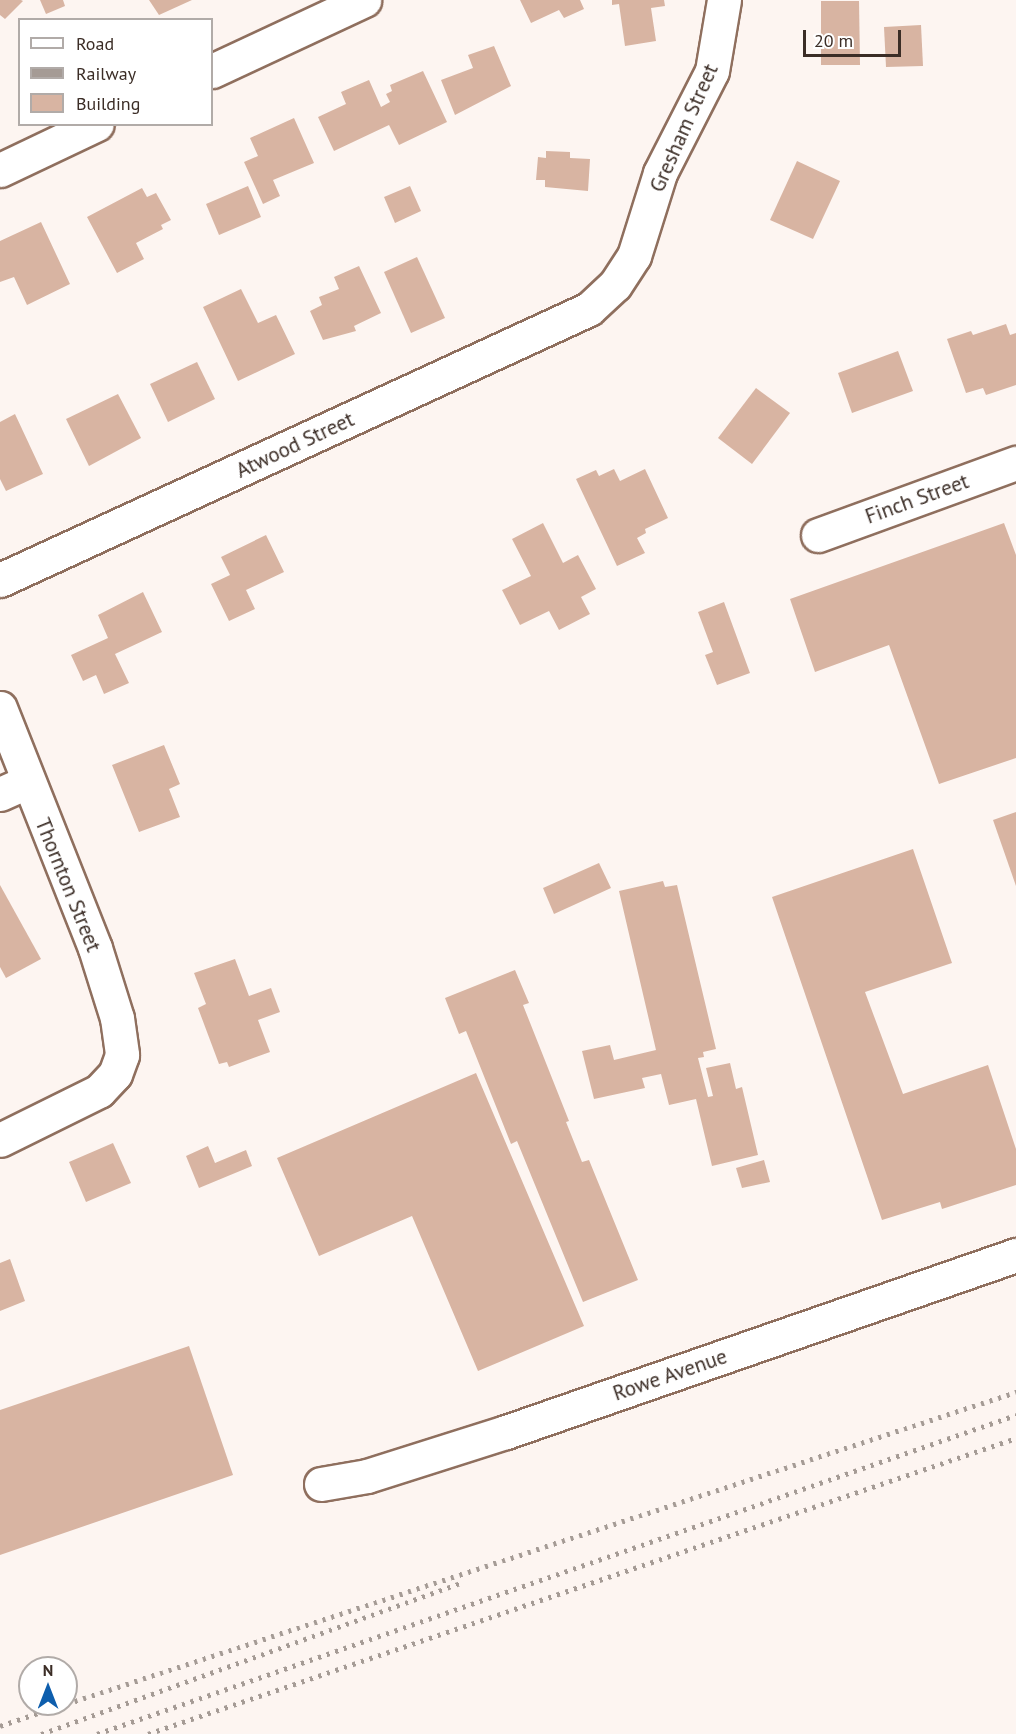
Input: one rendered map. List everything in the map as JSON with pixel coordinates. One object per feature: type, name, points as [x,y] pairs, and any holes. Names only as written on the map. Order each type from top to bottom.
[{"type":"street","points":[[213,71],[364,0]]},
{"type":"street","name":"Gresham Street","points":[[590,309],[615,285],[634,256],[660,172],[712,71],[724,0]]},
{"type":"street","points":[[0,170],[94,126]]},
{"type":"street","name":"Atwood Street","points":[[0,580],[590,309]]},
{"type":"street","name":"Finch Street","points":[[818,535],[1016,463]]},
{"type":"street","name":"Thornton Street","points":[[0,708],[13,788],[95,948],[117,1018],[120,1064],[99,1091],[0,1140]]},
{"type":"street","name":"Rowe Avenue","points":[[321,1484],[367,1476],[506,1432],[1016,1255]]},
{"type":"building","points":[[0,0],[23,1],[5,19],[0,15]]},
{"type":"building","points":[[40,0],[63,0],[65,6],[46,14]]},
{"type":"building","points":[[149,0],[192,0],[159,15]]},
{"type":"building","points":[[520,0],[580,0],[584,9],[564,18],[559,10],[531,23]]},
{"type":"building","points":[[612,0],[664,0],[665,6],[651,8],[656,41],[625,46],[619,4],[612,5]]},
{"type":"building","points":[[821,1],[859,1],[860,65],[821,65]]},
{"type":"building","points":[[921,25],[923,66],[886,67],[884,27]]},
{"type":"building","points":[[494,46],[511,86],[455,115],[441,80],[473,68],[468,55]]},
{"type":"building","points":[[423,71],[447,122],[399,145],[389,125],[334,151],[318,117],[346,104],[341,92],[369,80],[381,107],[390,102],[386,94],[392,91],[390,85]]},
{"type":"building","points":[[294,118],[314,163],[273,180],[280,196],[263,204],[244,162],[258,156],[250,138]]},
{"type":"building","points":[[546,151],[570,152],[570,158],[590,159],[588,191],[545,187],[545,180],[536,180],[538,157],[546,158]]},
{"type":"building","points":[[797,161],[840,181],[813,239],[770,220]]},
{"type":"building","points":[[248,186],[261,217],[219,235],[206,204]]},
{"type":"building","points":[[410,186],[421,211],[395,223],[384,197]]},
{"type":"building","points":[[142,188],[147,197],[156,193],[171,220],[161,225],[163,229],[136,243],[144,259],[117,273],[87,217]]},
{"type":"building","points":[[41,222],[70,284],[27,305],[14,277],[0,282],[0,241]]},
{"type":"building","points":[[417,257],[445,318],[411,333],[384,272]]},
{"type":"building","points":[[359,266],[381,313],[354,326],[356,331],[323,340],[310,311],[322,305],[319,297],[339,289],[334,277]]},
{"type":"building","points":[[241,289],[258,323],[276,315],[295,354],[238,381],[203,307]]},
{"type":"building","points":[[1006,324],[1010,335],[1016,333],[1016,385],[986,395],[983,388],[966,393],[947,339],[971,331],[973,335]]},
{"type":"building","points":[[898,351],[913,391],[852,413],[838,373]]},
{"type":"building","points":[[197,362],[215,399],[168,422],[150,384]]},
{"type":"building","points":[[756,388],[790,413],[752,464],[718,438]]},
{"type":"building","points":[[118,394],[141,438],[89,466],[66,419]]},
{"type":"building","points":[[15,414],[43,474],[6,491],[0,479],[0,422]]},
{"type":"building","points":[[614,469],[620,481],[645,469],[668,518],[645,529],[646,533],[637,538],[645,553],[617,566],[576,479],[596,470],[599,476]]},
{"type":"building","points":[[543,523],[563,563],[578,555],[596,589],[581,597],[590,614],[559,630],[549,611],[520,625],[502,590],[531,576],[512,539]]},
{"type":"building","points":[[1004,523],[1016,555],[1016,758],[939,784],[889,645],[815,672],[790,599]]},
{"type":"building","points":[[266,535],[284,572],[246,590],[255,609],[229,621],[211,584],[230,575],[221,557]]},
{"type":"building","points":[[143,592],[162,632],[115,654],[129,683],[104,694],[96,675],[83,681],[71,655],[108,638],[98,615]]},
{"type":"building","points":[[724,602],[750,673],[717,685],[705,655],[713,652],[698,612]]},
{"type":"building","points":[[164,745],[180,784],[169,789],[180,817],[139,832],[112,765]]},
{"type":"building","points":[[1016,812],[1016,886],[993,820]]},
{"type":"building","points":[[913,849],[952,963],[865,992],[903,1094],[988,1065],[1016,1149],[1016,1185],[942,1209],[940,1202],[882,1220],[772,897]]},
{"type":"building","points":[[599,863],[611,888],[554,914],[543,888]]},
{"type":"building","points":[[663,881],[665,887],[677,885],[716,1049],[703,1052],[704,1057],[698,1058],[708,1097],[713,1096],[706,1068],[730,1063],[736,1089],[742,1087],[758,1155],[712,1166],[696,1099],[669,1105],[661,1074],[642,1078],[645,1088],[594,1099],[582,1051],[610,1045],[614,1060],[656,1050],[619,891]]},
{"type":"building","points":[[0,885],[41,959],[6,978],[0,967]]},
{"type":"building","points":[[235,959],[249,996],[271,988],[280,1012],[258,1020],[270,1052],[229,1067],[227,1062],[219,1064],[198,1008],[206,1004],[194,973]]},
{"type":"building","points":[[515,970],[529,1003],[523,1005],[569,1121],[566,1122],[582,1162],[589,1160],[638,1280],[583,1302],[517,1141],[511,1144],[466,1031],[459,1034],[445,998]]},
{"type":"building","points":[[476,1073],[584,1326],[478,1371],[412,1216],[319,1256],[277,1158]]},
{"type":"building","points":[[113,1143],[131,1183],[86,1202],[69,1162]]},
{"type":"building","points":[[208,1146],[215,1163],[246,1150],[252,1166],[199,1188],[186,1156]]},
{"type":"building","points":[[764,1160],[770,1182],[742,1188],[736,1168]]},
{"type":"building","points":[[10,1259],[25,1301],[0,1311],[0,1263]]},
{"type":"building","points":[[189,1346],[233,1475],[0,1555],[0,1410]]},
{"type":"railway","points":[[78,1700],[1016,1392]]},
{"type":"railway","points":[[97,1734],[1016,1415]]},
{"type":"railway","points":[[148,1734],[1016,1438]]},
{"type":"railway","points":[[41,1734],[460,1583]]},
{"type":"railway","points":[[0,1726],[30,1716]]}]
